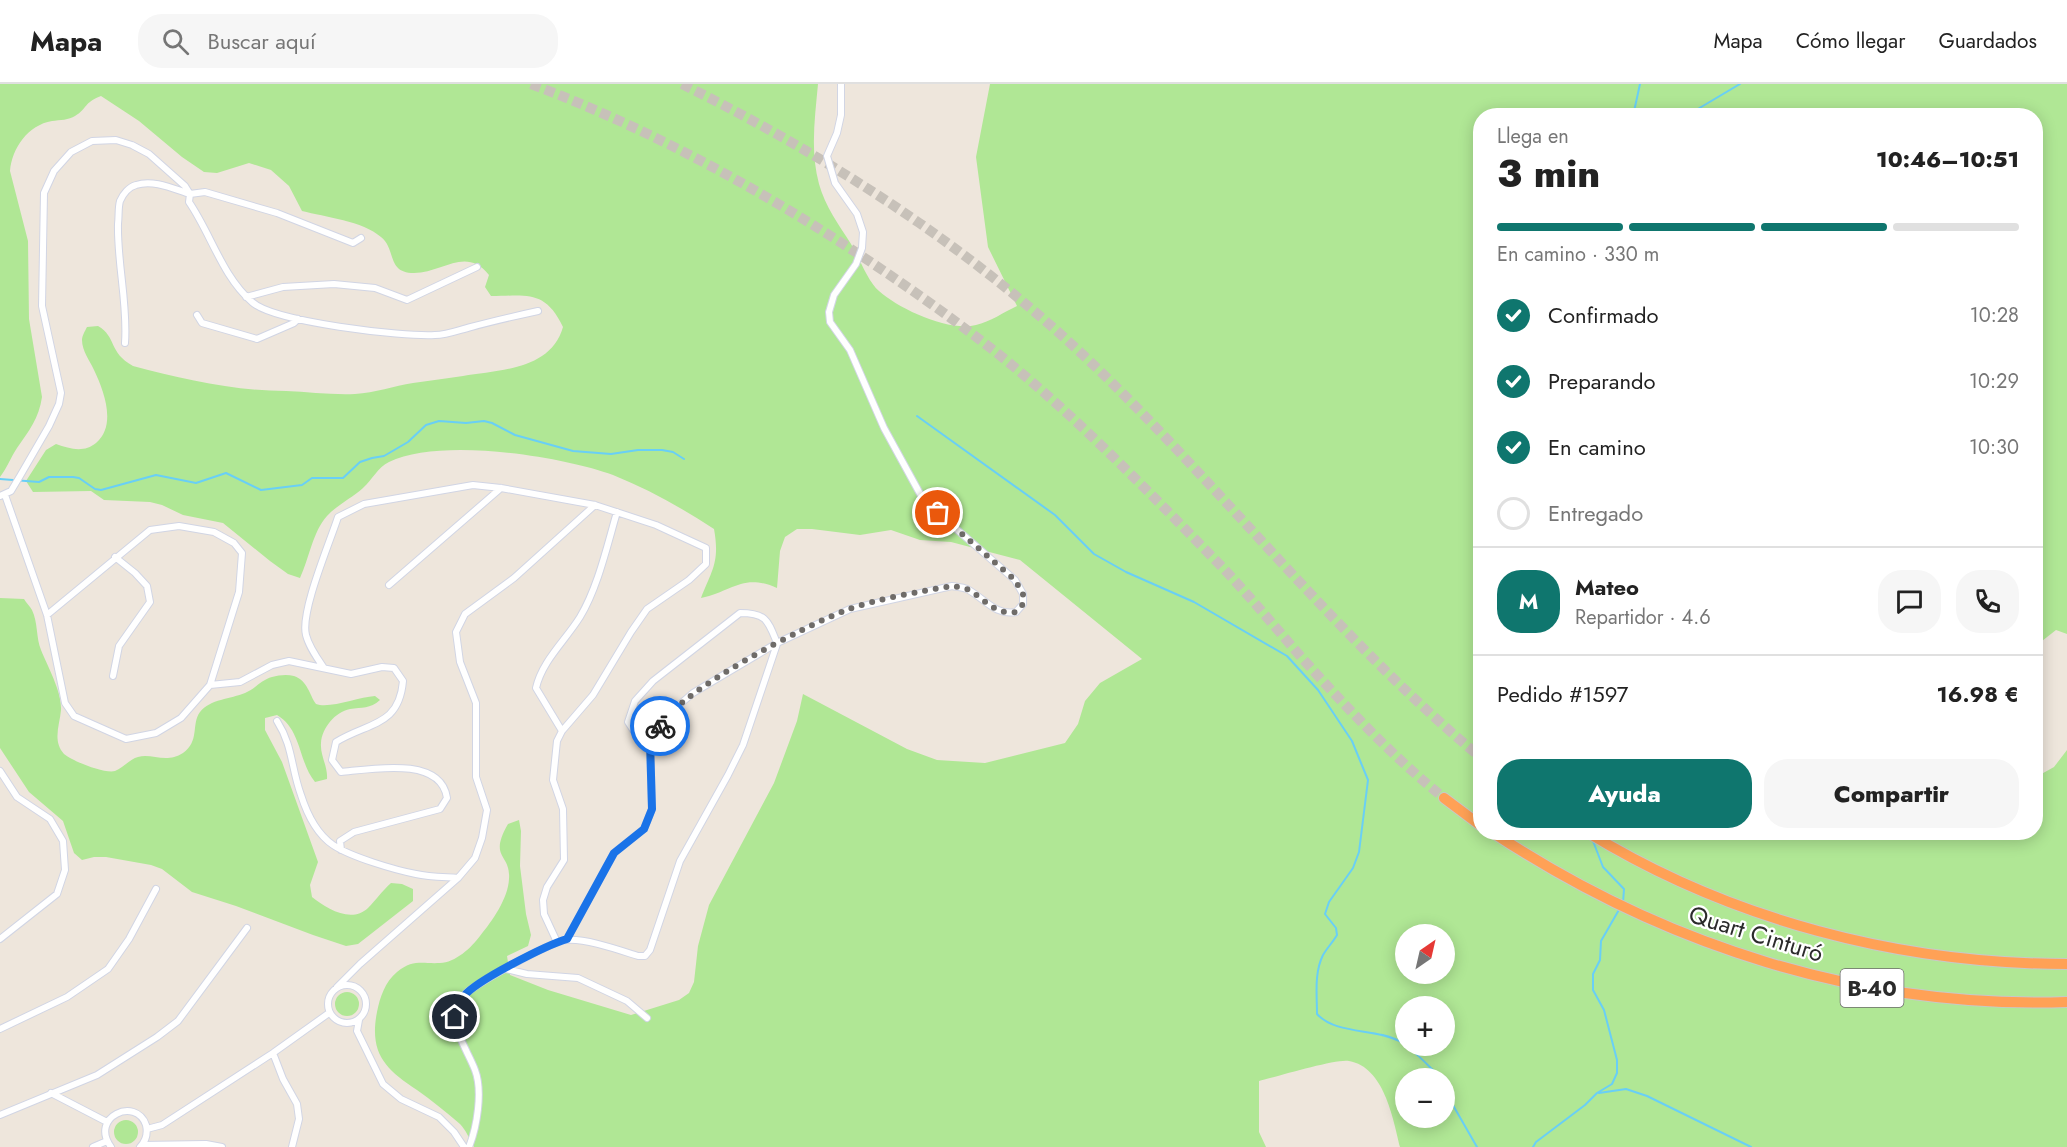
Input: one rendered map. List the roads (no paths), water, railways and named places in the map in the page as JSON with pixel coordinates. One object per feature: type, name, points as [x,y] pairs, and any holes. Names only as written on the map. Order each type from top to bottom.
[{"type":"highway","points":[[1444,798],[1473,820]]},
{"type":"highway","name":"Quart Cinturó","points":[[1504,840],[1557,874],[1625,909],[1684,935],[1766,963],[1859,986],[1904,993],[1982,1001],[2067,1002]]},
{"type":"highway","name":"Quart Cinturó","points":[[1600,840],[1688,885],[1776,919],[1874,945],[1913,952],[1996,962],[2067,964]]},
{"type":"street","points":[[567,939],[614,853],[644,829],[652,809],[650,741],[665,717],[693,693],[777,644],[850,609],[952,586],[965,588],[998,611],[1008,614],[1016,612],[1023,604],[1023,594],[1015,580],[924,501],[884,428],[850,350],[830,322],[829,312],[834,295],[855,264],[862,248],[863,232],[856,214],[835,183],[827,156],[837,133],[841,115],[841,84]]},
{"type":"street","points":[[47,615],[150,530],[179,526],[214,532],[234,543],[242,553],[240,592],[210,685],[181,718],[156,733],[126,739],[74,716],[65,703],[47,615],[3,495],[15,485],[59,404],[61,393],[42,306],[44,193],[54,171],[71,152],[92,141],[116,140],[132,145],[148,154],[185,186],[190,194],[189,202],[227,272],[246,297],[258,308],[266,311],[380,333],[436,336],[538,311]]},
{"type":"street","points":[[125,343],[118,242],[120,200],[128,190],[139,184],[157,184],[190,194],[205,192],[277,213],[353,243],[361,238]]},
{"type":"street","points":[[246,297],[283,287],[334,284],[375,288],[407,300],[477,267]]},
{"type":"street","points":[[197,315],[202,323],[257,339],[294,323],[298,319]]},
{"type":"street","points":[[324,668],[305,633],[310,597],[338,517],[364,504],[473,485],[501,488],[595,505],[656,525],[706,548],[706,564],[689,580],[647,609],[593,695],[562,730],[557,741],[553,780],[563,809],[564,860],[547,887],[543,900],[544,914],[557,942]]},
{"type":"street","points":[[389,585],[501,488]]},
{"type":"street","points":[[359,1020],[348,1024],[332,1018],[327,1001],[329,996],[360,964],[458,878],[475,858],[482,838],[487,810],[476,777],[476,703],[460,662],[456,632],[465,614],[514,578],[595,505]]},
{"type":"street","points":[[562,730],[536,688],[539,674],[580,616],[602,565],[617,512]]},
{"type":"street","points":[[113,676],[119,646],[150,602],[147,586],[115,557]]},
{"type":"street","points":[[469,1147],[475,1132],[478,1111],[476,1073],[458,1031],[455,1017],[459,1003],[465,994],[505,969],[567,939],[638,956],[645,956],[650,951],[680,861],[743,745],[777,644],[769,623],[756,613],[740,613],[652,681],[635,701],[628,722],[637,736],[650,741]]},
{"type":"street","points":[[210,685],[240,682],[272,665],[289,661],[351,674],[382,667],[394,669],[403,681],[402,697],[386,719],[347,734],[336,742],[332,760],[341,772],[374,768],[415,769],[436,777],[446,787],[447,798],[440,809],[354,832],[340,841],[341,850]]},
{"type":"street","points":[[277,721],[288,742],[293,771],[307,811],[323,836],[341,850],[417,874],[458,878]]},
{"type":"street","points":[[0,771],[16,797],[50,819],[63,841],[65,870],[57,894],[0,939]]},
{"type":"street","points":[[0,1029],[67,997],[108,969],[129,939],[156,889]]},
{"type":"street","points":[[0,1114],[96,1075],[157,1037],[178,1021],[247,928]]},
{"type":"street","points":[[505,969],[526,974],[578,978],[627,1000],[647,1018]]},
{"type":"street","points":[[337,987],[350,985],[361,991],[366,1009],[359,1020],[357,1031],[383,1084],[401,1099],[439,1117],[454,1132],[464,1147]]},
{"type":"street","points":[[147,1129],[162,1125],[273,1053],[329,1013]]},
{"type":"street","points":[[273,1053],[283,1079],[297,1104],[299,1119],[292,1147]]},
{"type":"street","points":[[51,1094],[107,1122]]},
{"type":"street","points":[[93,1147],[109,1144],[105,1135],[107,1122],[117,1113],[129,1111],[141,1117],[147,1129],[147,1135],[141,1146]]},
{"type":"street","points":[[141,1146],[206,1144],[222,1147]]},
{"type":"waterway","points":[[1635,108],[1640,84]]},
{"type":"waterway","points":[[1700,108],[1740,84]]},
{"type":"waterway","points":[[917,416],[1055,515],[1094,554],[1126,572],[1194,602],[1287,656],[1318,690],[1352,741],[1368,780],[1359,852],[1353,868],[1329,902],[1325,914],[1336,928],[1337,935],[1323,955],[1318,969],[1317,1014],[1325,1021],[1335,1025],[1379,1034],[1399,1041],[1431,1068]]},
{"type":"waterway","points":[[0,479],[39,482],[49,477],[73,477],[101,490],[156,475],[196,483],[226,473],[261,490],[302,485],[312,478],[343,478],[360,462],[384,456],[408,442],[426,425],[439,421],[466,423],[484,421],[515,435],[573,451],[611,454],[638,450],[662,450],[673,452],[684,459]]},
{"type":"waterway","points":[[1593,841],[1603,867],[1624,889],[1623,903]]},
{"type":"waterway","points":[[1533,1147],[1536,1142],[1585,1105],[1597,1093],[1612,1084],[1617,1073],[1617,1060],[1604,1010],[1593,990],[1593,974],[1600,960],[1601,941],[1620,908]]},
{"type":"waterway","points":[[1599,1093],[1626,1089],[1647,1096],[1751,1147]]},
{"type":"waterway","points":[[1455,1109],[1477,1147]]},
{"type":"tunnel","points":[[531,84],[648,134],[762,194],[871,262],[975,336],[1040,389],[1135,478],[1224,569],[1353,713],[1406,765],[1444,798]]},
{"type":"tunnel","points":[[682,84],[739,113],[850,177],[955,249],[1055,329],[1102,373],[1196,469],[1380,665],[1428,712],[1473,751]]}]
